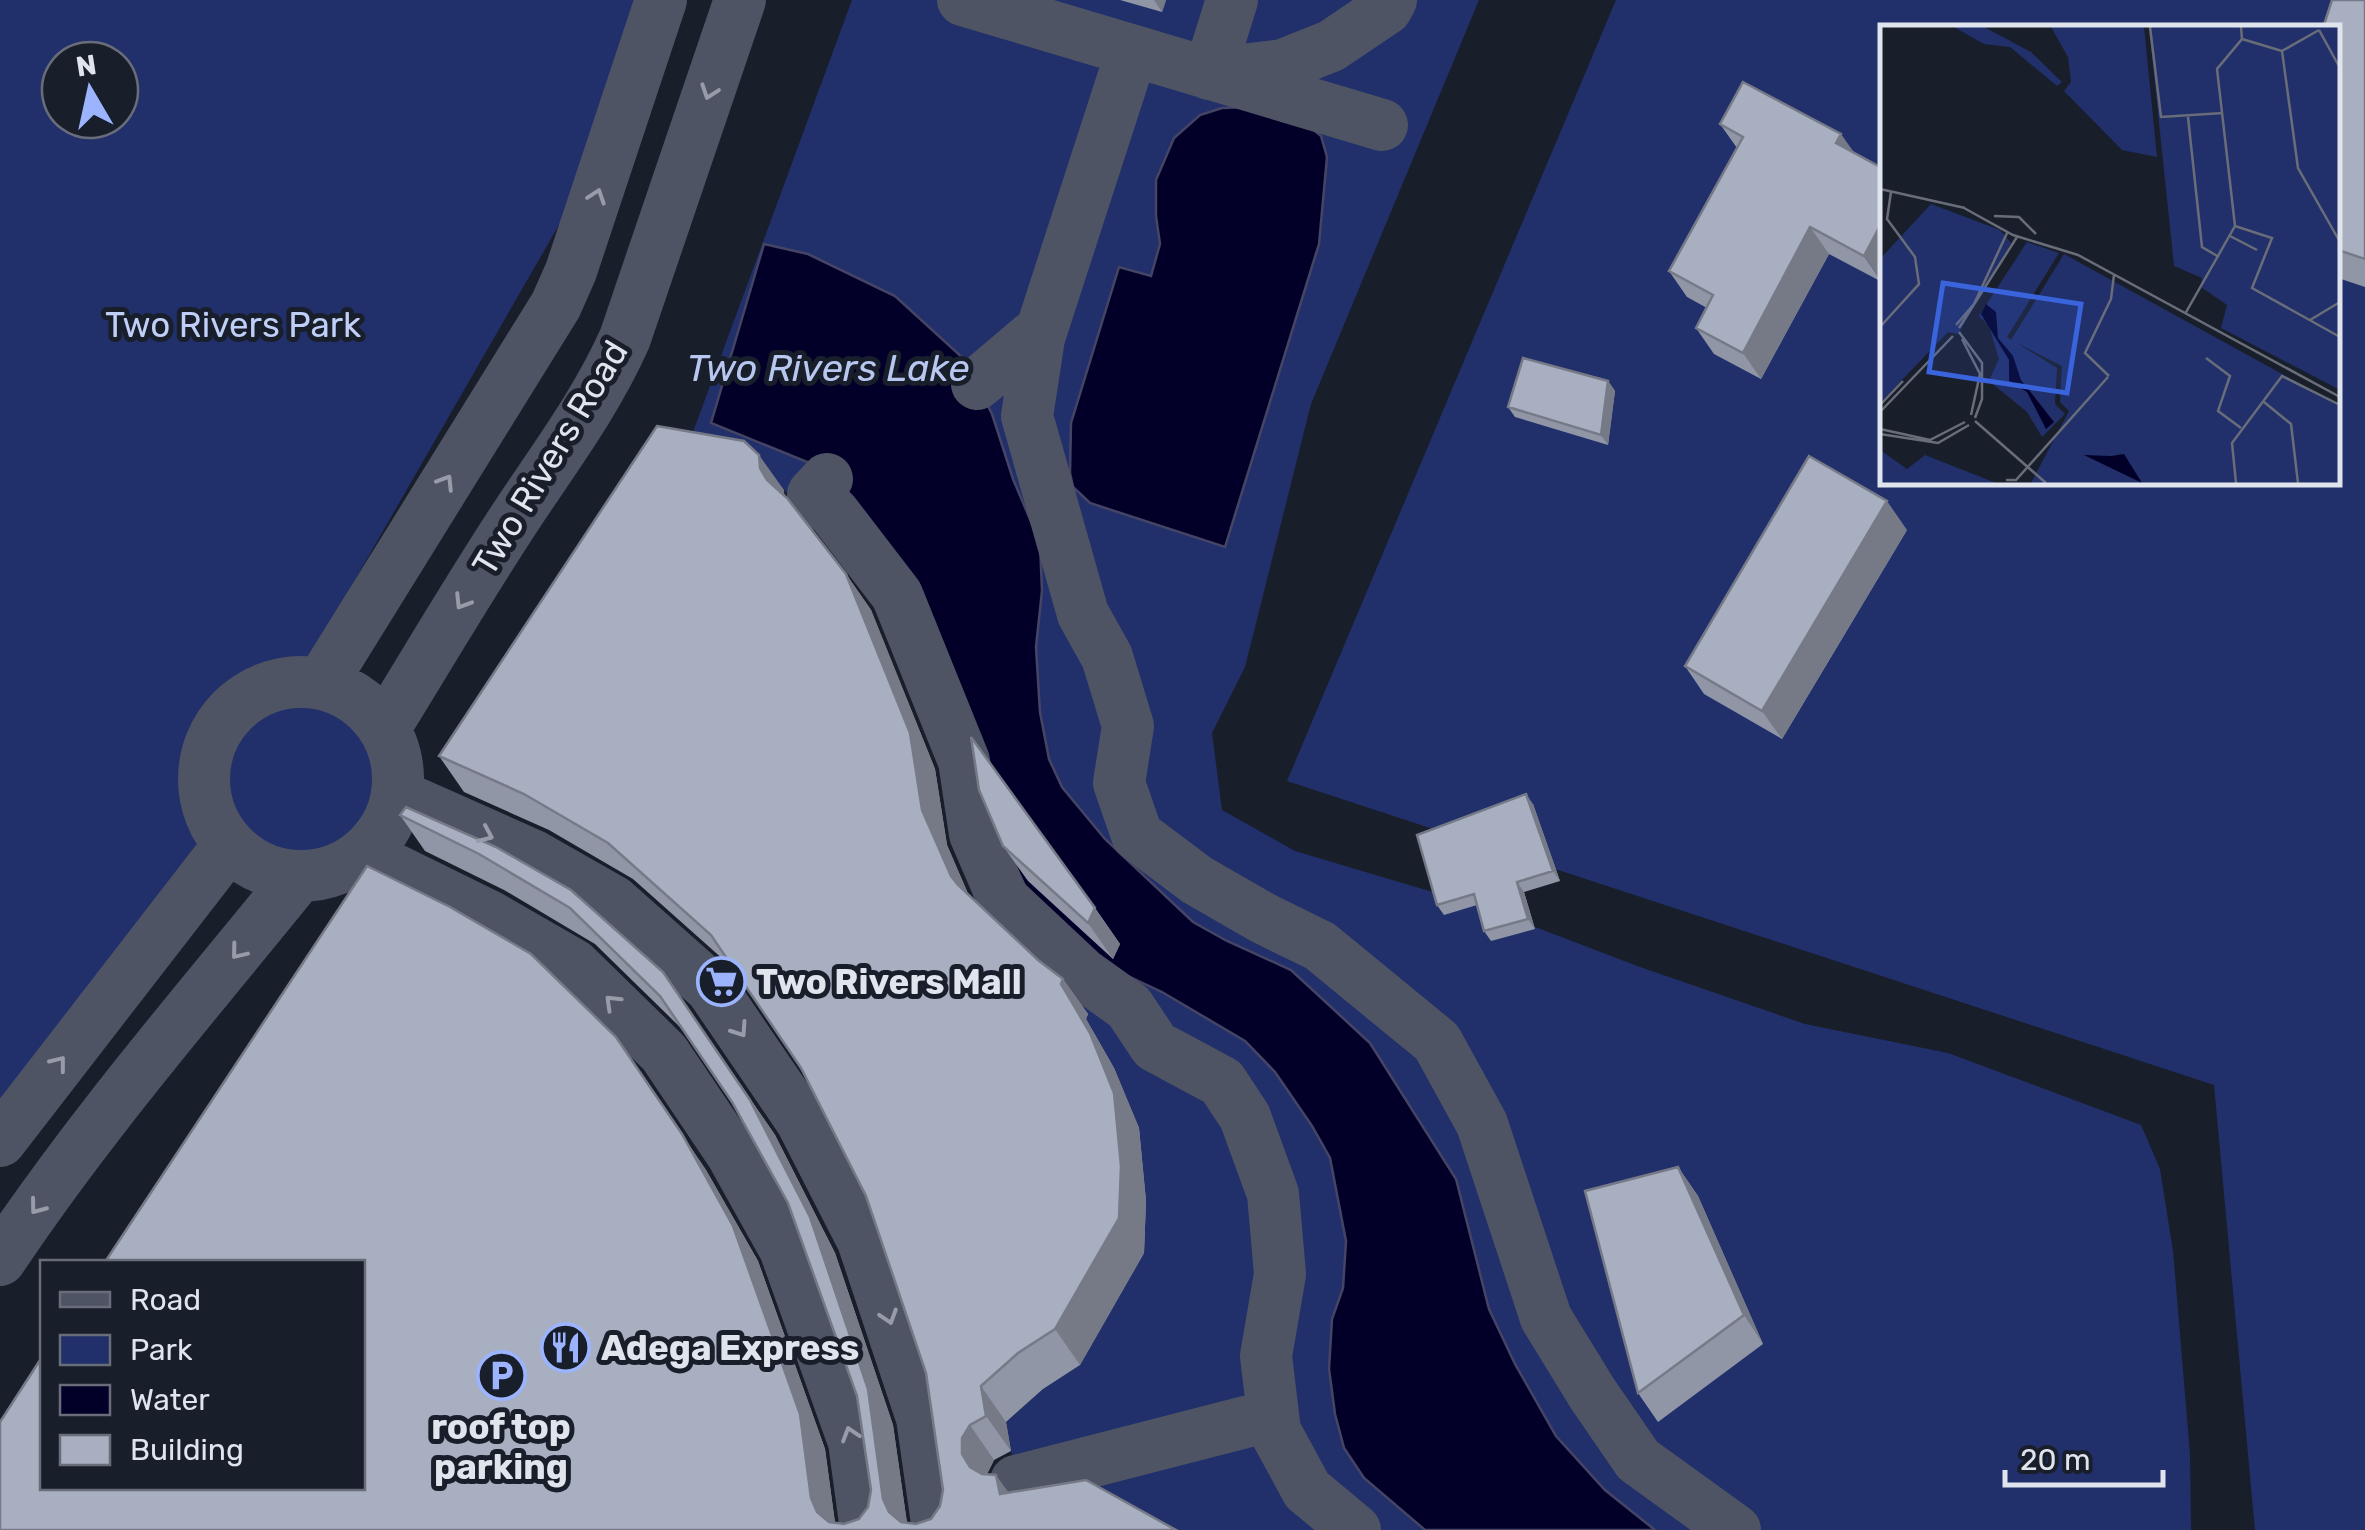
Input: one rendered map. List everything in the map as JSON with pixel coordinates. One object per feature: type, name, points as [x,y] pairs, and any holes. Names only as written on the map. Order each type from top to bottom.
[{"type":"street","points":[[322,684],[556,305],[572,271],[661,0]]},
{"type":"street","name":"Two Rivers Road","points":[[384,729],[612,367],[740,0]]},
{"type":"street","points":[[963,0],[1382,125]]},
{"type":"street","points":[[1209,74],[1232,0]]},
{"type":"street","points":[[1209,74],[1283,65],[1331,46],[1386,9],[1391,0]]},
{"type":"street","points":[[1132,51],[1042,330],[1027,416],[1083,614],[1106,657],[1128,726],[1118,783],[1136,835],[1197,880],[1320,946],[1437,1042],[1482,1124],[1546,1318],[1564,1348],[1638,1460],[1735,1530]]},
{"type":"street","points":[[977,384],[1042,330]]},
{"type":"street","points":[[827,479],[813,494],[834,513],[897,595],[964,761],[975,834],[1003,899],[1083,974],[1128,1007],[1155,1046],[1222,1082],[1244,1117],[1274,1194],[1280,1274],[1266,1356],[1275,1430],[1307,1490],[1355,1530]]},
{"type":"street","points":[[295,682],[322,684],[368,708],[384,729],[394,750],[397,795],[379,837],[363,854],[322,873],[279,874],[244,858],[216,827],[207,806],[203,775],[210,744],[225,718],[244,699],[295,682]]},
{"type":"street","points":[[397,795],[534,856],[613,901],[712,988],[801,1120],[863,1241],[922,1418],[938,1530]]},
{"type":"street","points":[[0,1141],[229,845]]},
{"type":"street","points":[[363,854],[490,916],[574,965],[664,1053],[732,1154],[785,1249],[854,1442],[866,1530]]},
{"type":"street","points":[[0,1260],[112,1106],[299,876]]},
{"type":"street","points":[[1016,1481],[1273,1415]]},
{"type":"green space","name":"Two Rivers Park","points":[[0,0],[673,0],[625,110],[287,698],[333,703],[363,724],[377,748],[382,775],[378,801],[367,826],[349,845],[325,857],[295,859],[272,853],[253,842],[225,807],[129,974],[0,1158]]},
{"type":"green space","points":[[852,0],[1479,0],[1311,404],[1245,667],[1212,733],[1222,810],[1295,851],[1483,907],[1805,1024],[1948,1053],[2141,1125],[2160,1169],[2173,1251],[2190,1454],[2191,1530],[1025,1530],[1006,1422],[1043,1389],[1086,1019],[973,896],[946,765],[888,610],[811,514],[769,477],[682,462]]},
{"type":"green space","points":[[1616,0],[2365,0],[2365,1530],[2255,1530],[2214,1085],[1287,781]]},
{"type":"water","points":[[1249,107],[1298,117],[1321,136],[1327,157],[1319,244],[1225,547],[1090,503],[1073,487],[1071,423],[1119,267],[1151,276],[1160,244],[1156,180],[1174,138],[1200,115],[1222,108]]},
{"type":"water","name":"Two Rivers Lake","points":[[764,244],[808,254],[895,296],[964,359],[992,414],[1040,543],[1042,591],[1036,647],[1040,712],[1049,759],[1062,787],[1105,839],[1193,922],[1291,970],[1370,1043],[1456,1179],[1489,1309],[1556,1436],[1605,1490],[1655,1530],[1425,1530],[1364,1478],[1344,1448],[1335,1414],[1329,1369],[1332,1319],[1343,1288],[1346,1241],[1330,1158],[1312,1126],[1275,1072],[1245,1041],[1162,992],[1119,972],[1037,910],[817,466],[711,423]]},
{"type":"building","points":[[2332,0],[2365,0],[2365,259],[2340,251],[2340,25],[2324,25]]},
{"type":"building","points":[[1743,82],[1841,134],[1836,143],[1880,167],[1880,226],[1864,256],[1810,227],[1743,353],[1696,328],[1713,295],[1669,271],[1743,137],[1720,124]]},
{"type":"building","points":[[1523,358],[1608,381],[1601,435],[1508,407]]},
{"type":"building","name":"Two Rivers Mall","points":[[657,426],[744,441],[759,455],[760,468],[767,480],[787,498],[846,574],[910,733],[922,810],[951,876],[1063,979],[1061,984],[1090,1033],[1114,1093],[1121,1166],[1119,1218],[1055,1329],[1018,1353],[981,1386],[986,1416],[970,1425],[962,1438],[962,1454],[970,1467],[982,1474],[996,1475],[1000,1494],[1086,1480],[1176,1530],[0,1530],[0,1422],[40,1360],[40,1490],[365,1490],[365,1260],[106,1260],[367,866],[450,907],[531,954],[616,1037],[682,1134],[733,1226],[800,1414],[811,1498],[817,1512],[829,1522],[844,1524],[859,1519],[868,1507],[871,1490],[857,1396],[788,1203],[732,1102],[660,996],[570,908],[479,854],[400,815],[406,807],[496,847],[571,890],[663,972],[750,1100],[810,1217],[868,1389],[883,1499],[889,1512],[901,1522],[916,1524],[931,1519],[940,1506],[943,1490],[926,1373],[866,1196],[801,1068],[711,935],[608,843],[524,794],[439,756]]},
{"type":"building","points":[[1809,456],[1887,501],[1762,711],[1685,666]]},
{"type":"building","points":[[971,737],[1095,908],[1088,923],[1003,846],[979,790]]},
{"type":"building","points":[[1526,794],[1553,871],[1517,882],[1528,919],[1484,931],[1474,894],[1437,905],[1417,835]]},
{"type":"building","points":[[1678,1167],[1744,1315],[1638,1393],[1585,1191]]},
{"type":"place","name":"Two Rivers Mall","points":[[721,982]]},
{"type":"place","name":"Adega Express","points":[[566,1348]]},
{"type":"place","name":"roof top parking","points":[[501,1375]]}]
